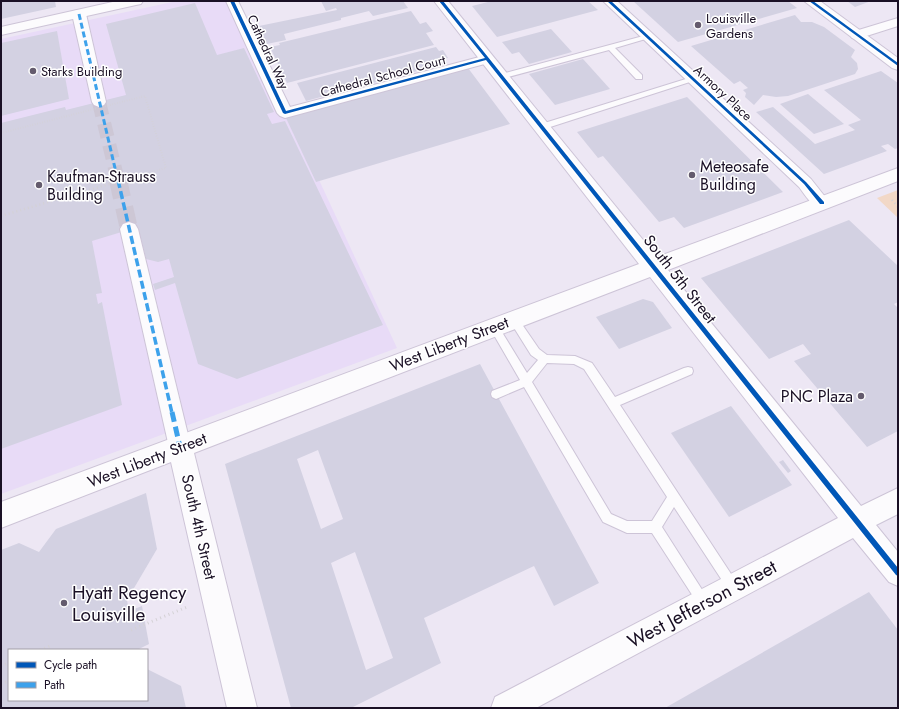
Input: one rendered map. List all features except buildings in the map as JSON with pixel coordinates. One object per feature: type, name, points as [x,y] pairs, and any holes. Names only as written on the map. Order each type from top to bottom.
[{"type":"street","points":[[1,31],[77,7],[136,1]]},
{"type":"street","name":"Cathedral Way","points":[[232,1],[285,113]]},
{"type":"street","name":"South 5th Street","points":[[441,1],[898,573]]},
{"type":"street","name":"Armory Place","points":[[609,1],[692,80],[805,183],[822,203]]},
{"type":"street","points":[[811,1],[898,65]]},
{"type":"street","points":[[77,7],[99,102]]},
{"type":"street","points":[[857,35],[898,22]]},
{"type":"street","name":"Cathedral School Court","points":[[285,113],[487,59]]},
{"type":"street","name":"West Liberty Street","points":[[1,515],[898,174]]},
{"type":"street","name":"South 4th Street","points":[[129,229],[242,708]]},
{"type":"street","name":"West Jefferson Street","points":[[506,708],[898,500]]},
{"type":"lane","points":[[501,77],[647,37]]},
{"type":"lane","points":[[610,47],[639,77]]},
{"type":"lane","points":[[541,127],[692,80]]},
{"type":"lane","points":[[514,320],[534,352],[545,360],[575,360],[588,366],[734,587]]},
{"type":"lane","points":[[494,327],[607,518],[627,526],[655,527]]},
{"type":"lane","points":[[496,394],[526,382],[545,360]]},
{"type":"lane","points":[[613,403],[688,371]]},
{"type":"lane","points":[[655,527],[674,496]]},
{"type":"lane","points":[[655,527],[704,603]]},
{"type":"path","points":[[1,133],[145,96],[166,168],[1,216]]},
{"type":"path","points":[[892,200],[898,207]]},
{"type":"path","points":[[131,630],[187,607]]},
{"type":"path","points":[[42,649],[50,646]]},
{"type":"shaded area","points":[[177,1],[236,1],[397,348],[1,494],[1,39]]},
{"type":"shaded area","points":[[898,190],[898,218],[877,198]]},
{"type":"tunnel","points":[[99,102],[118,181]]},
{"type":"tunnel","points":[[118,180],[129,229]]},
{"type":"marked path","points":[[79,14],[180,447]]},
{"type":"cycle path","points":[[232,1],[285,113],[487,59]]},
{"type":"cycle path","points":[[441,1],[898,573]]},
{"type":"cycle path","points":[[609,1],[805,183],[822,203]]},
{"type":"cycle path","points":[[811,1],[898,65]]},
{"type":"place","name":"Louisville Gardens","points":[[698,25]]},
{"type":"place","name":"Starks Building","points":[[33,71]]},
{"type":"place","name":"Meteosafe Building","points":[[692,175]]},
{"type":"place","name":"Kaufman-Strauss Building","points":[[39,185]]},
{"type":"place","name":"PNC Plaza","points":[[861,396]]},
{"type":"place","name":"Hyatt Regency Louisville","points":[[64,603]]}]
